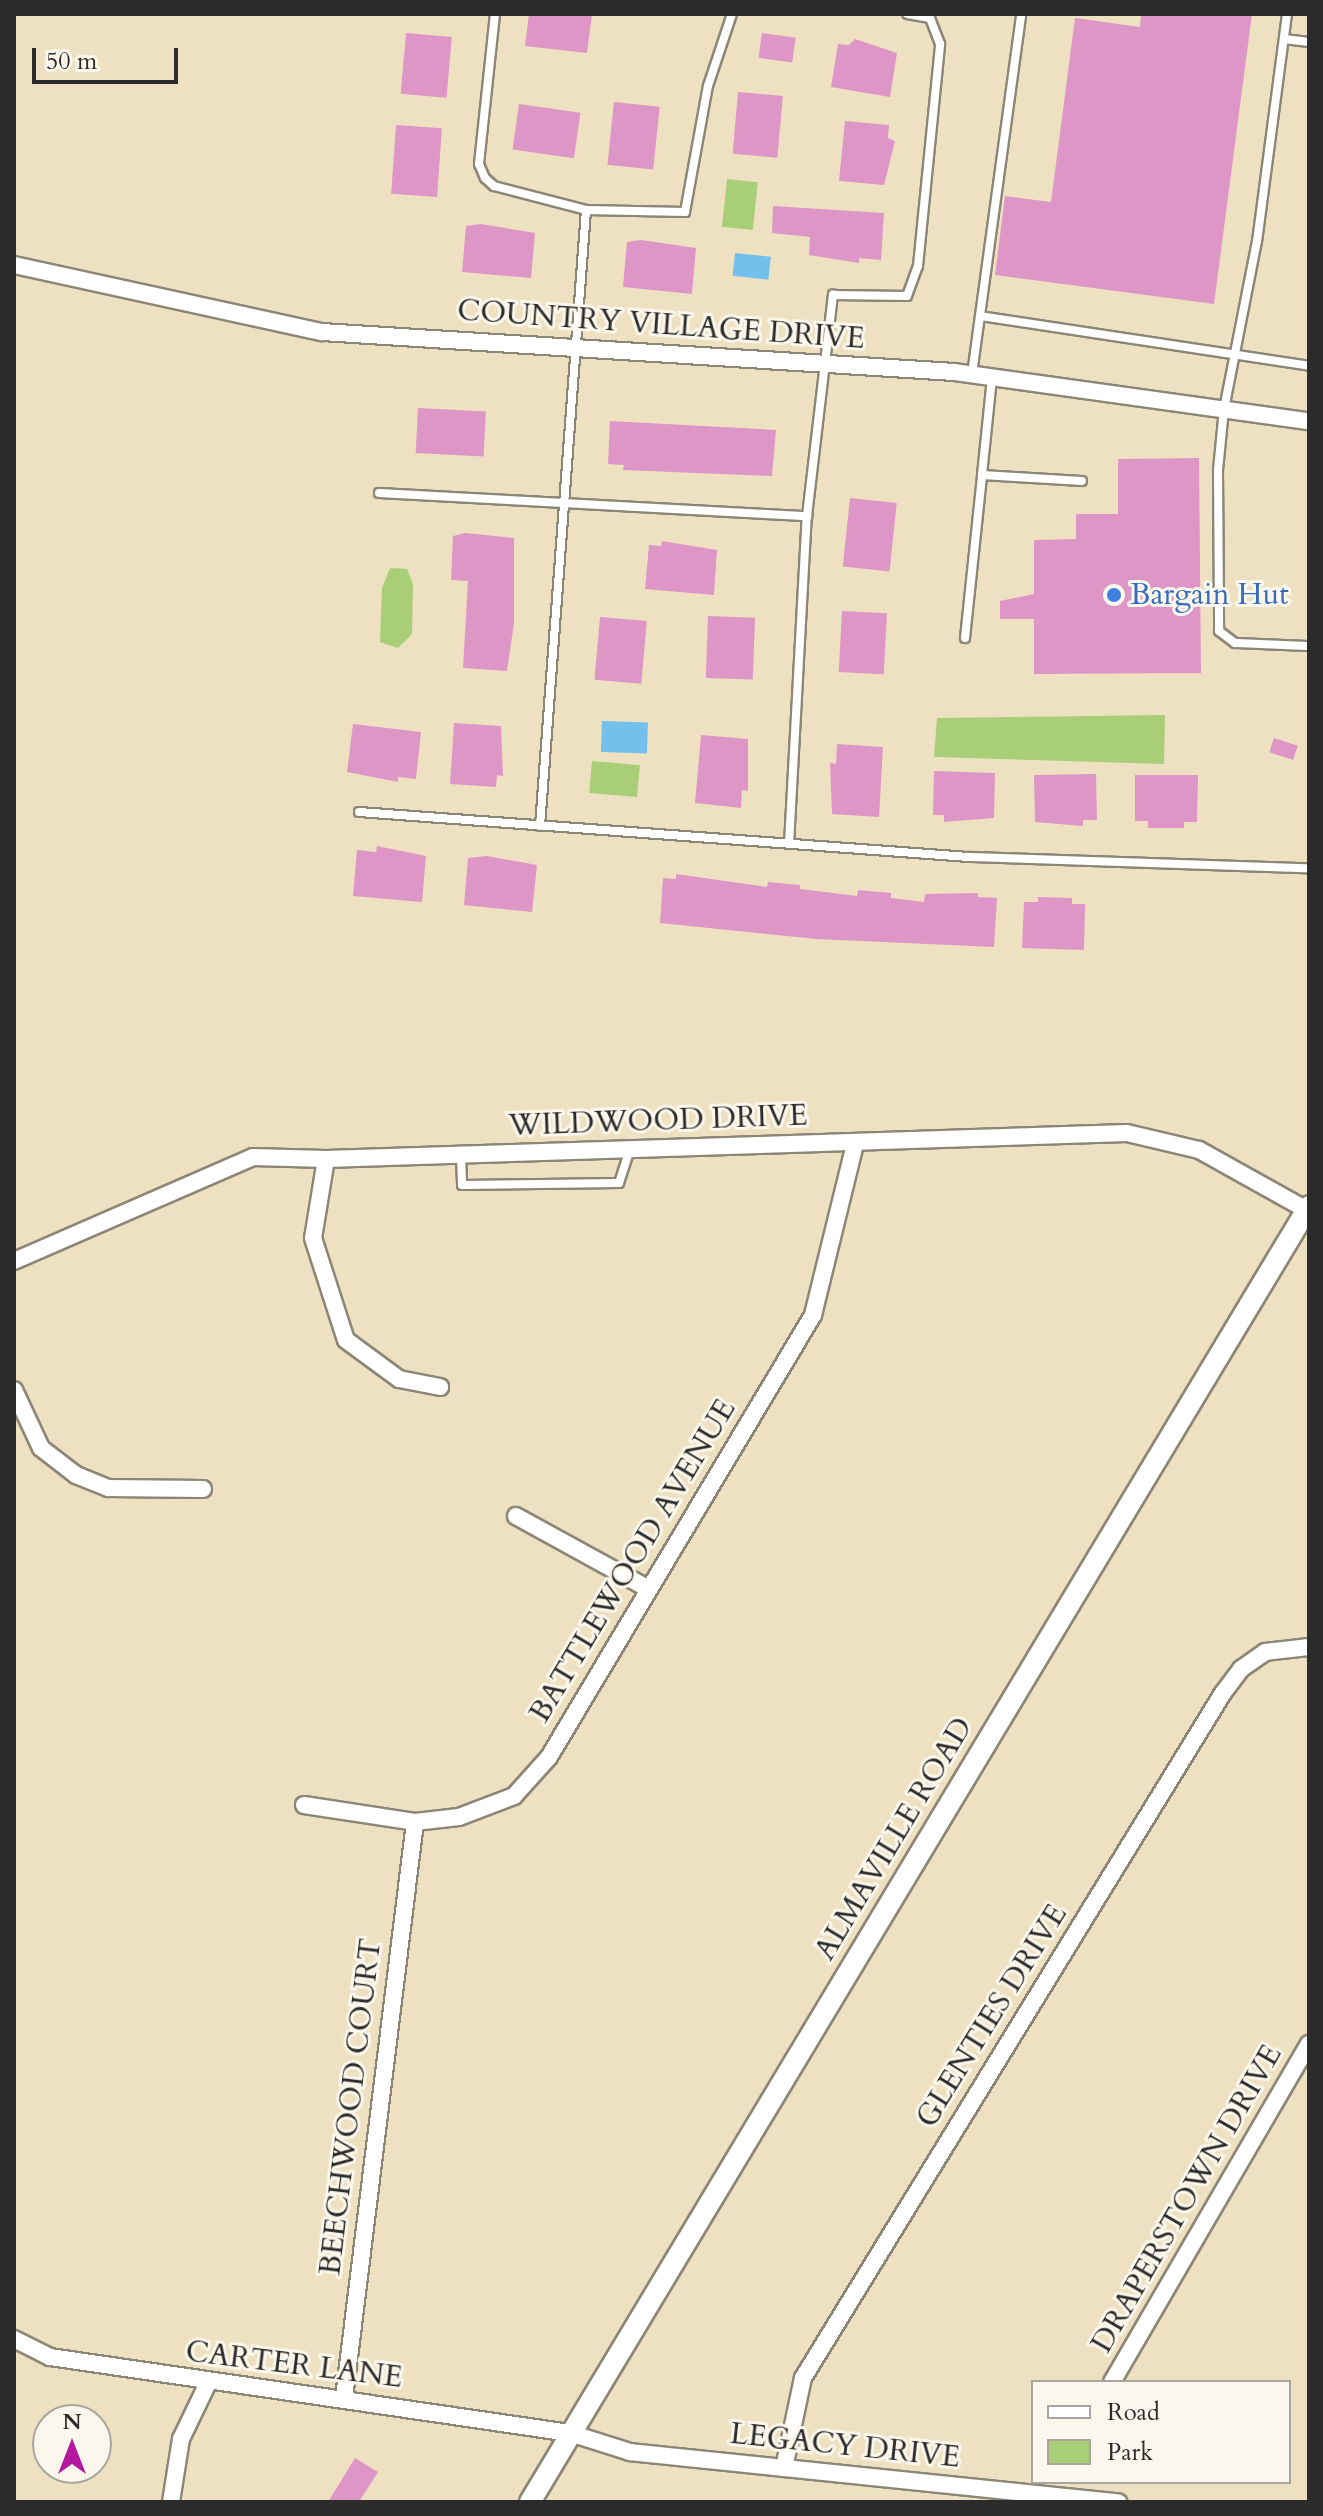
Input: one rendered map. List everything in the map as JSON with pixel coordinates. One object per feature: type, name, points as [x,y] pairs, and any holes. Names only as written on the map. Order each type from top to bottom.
[{"type":"street","name":"COUNTRY VILLAGE DRIVE","points":[[14,265],[322,332],[972,374],[1309,421]]},
{"type":"street","name":"WILDWOOD DRIVE","points":[[14,1261],[253,1157],[326,1159],[1127,1133],[1199,1150],[1308,1208]]},
{"type":"street","name":"BATTLEWOOD AVENUE","points":[[304,1805],[415,1822],[459,1817],[514,1796],[549,1757],[647,1588],[813,1315],[855,1144]]},
{"type":"street","points":[[326,1159],[313,1238],[346,1340],[399,1379],[440,1387]]},
{"type":"street","name":"ALMAVILLE ROAD","points":[[530,2502],[1308,1208]]},
{"type":"street","points":[[14,1390],[41,1448],[76,1475],[108,1488],[203,1489]]},
{"type":"street","points":[[516,1516],[647,1588]]},
{"type":"street","name":"GLENTIES DRIVE","points":[[784,2468],[803,2378],[1223,1693],[1241,1669],[1265,1652],[1309,1647]]},
{"type":"street","name":"BEECHWOOD COURT","points":[[344,2398],[415,1822]]},
{"type":"street","name":"DRAPERSTOWN DRIVE","points":[[1113,2380],[1309,2044]]},
{"type":"street","name":"CARTER LANE","points":[[14,2339],[50,2357],[208,2383],[344,2398],[570,2433]]},
{"type":"street","points":[[171,2502],[181,2439],[208,2383]]},
{"type":"street","name":"LEGACY DRIVE","points":[[570,2433],[630,2452],[1078,2494],[1118,2502]]},
{"type":"lane","points":[[495,14],[479,164],[485,178],[494,186],[586,210],[685,212],[708,86],[732,14]]},
{"type":"lane","points":[[789,844],[807,516],[833,295],[896,298],[907,296],[914,282],[940,44],[930,18],[907,14]]},
{"type":"lane","points":[[972,374],[1021,14]]},
{"type":"lane","points":[[1287,14],[1257,241],[1224,409],[1218,470],[1219,631],[1235,643],[1309,646]]},
{"type":"lane","points":[[1284,39],[1309,42]]},
{"type":"lane","points":[[540,826],[586,210]]},
{"type":"lane","points":[[980,316],[1309,366]]},
{"type":"lane","points":[[965,638],[992,377]]},
{"type":"lane","points":[[982,475],[1082,481]]},
{"type":"lane","points":[[379,493],[807,516]]},
{"type":"lane","points":[[359,812],[969,857],[1309,868]]},
{"type":"lane","points":[[461,1155],[462,1185],[619,1183],[630,1150]]},
{"type":"green space","points":[[727,179],[758,182],[753,230],[722,227]]},
{"type":"green space","points":[[390,568],[407,569],[413,584],[412,634],[398,648],[380,642],[382,588]]},
{"type":"green space","points":[[1165,715],[1164,764],[934,757],[937,718]]},
{"type":"green space","points":[[592,761],[640,765],[637,797],[589,793]]},
{"type":"water","points":[[735,253],[771,257],[768,280],[733,276]]},
{"type":"water","points":[[602,721],[648,723],[647,754],[601,752]]},
{"type":"building","points":[[529,14],[592,14],[587,53],[525,46]]},
{"type":"building","points":[[1141,14],[1252,14],[1214,304],[995,275],[1005,196],[1051,202],[1075,18],[1140,27]]},
{"type":"building","points":[[406,33],[452,37],[447,98],[401,94]]},
{"type":"building","points":[[762,33],[796,38],[792,62],[759,58]]},
{"type":"building","points":[[855,39],[897,53],[890,97],[831,87],[838,44],[849,45]]},
{"type":"building","points":[[738,92],[783,96],[777,158],[733,154]]},
{"type":"building","points":[[614,102],[660,107],[653,169],[607,165]]},
{"type":"building","points":[[519,104],[580,113],[574,158],[513,150]]},
{"type":"building","points":[[845,121],[889,125],[888,138],[895,141],[884,185],[839,181]]},
{"type":"building","points":[[396,125],[442,128],[437,197],[391,194]]},
{"type":"building","points":[[773,206],[884,213],[881,260],[859,258],[859,263],[809,255],[810,237],[772,233]]},
{"type":"building","points":[[481,224],[535,233],[531,278],[462,272],[466,226]]},
{"type":"building","points":[[641,240],[696,248],[692,294],[623,287],[627,242]]},
{"type":"building","points":[[418,408],[486,412],[484,456],[416,453]]},
{"type":"building","points":[[610,421],[776,430],[772,476],[623,470],[624,465],[608,464]]},
{"type":"building","points":[[1199,458],[1201,673],[1034,674],[1034,619],[1000,619],[1000,601],[1034,594],[1034,540],[1076,539],[1076,514],[1118,514],[1118,459]]},
{"type":"building","points":[[850,498],[897,503],[890,572],[843,567]]},
{"type":"building","points":[[465,533],[514,538],[514,623],[507,671],[463,668],[468,581],[451,580],[453,536]]},
{"type":"building","points":[[662,541],[717,550],[714,595],[645,589],[649,545],[661,546]]},
{"type":"building","points":[[842,611],[887,613],[884,674],[839,672]]},
{"type":"building","points":[[708,616],[755,618],[753,680],[706,678]]},
{"type":"building","points":[[600,617],[647,621],[641,684],[595,680]]},
{"type":"building","points":[[454,723],[501,726],[503,776],[497,775],[496,787],[450,784]]},
{"type":"building","points":[[353,724],[421,732],[416,779],[398,777],[398,782],[347,772]]},
{"type":"building","points":[[701,735],[748,739],[748,791],[742,790],[741,808],[695,803]]},
{"type":"building","points":[[1274,738],[1298,746],[1293,760],[1269,752]]},
{"type":"building","points":[[837,744],[883,747],[879,817],[832,814],[830,763],[836,764]]},
{"type":"building","points":[[934,771],[995,773],[994,818],[944,822],[944,815],[933,815]]},
{"type":"building","points":[[1096,774],[1097,820],[1083,820],[1083,826],[1035,822],[1034,775]]},
{"type":"building","points":[[1135,775],[1198,775],[1197,822],[1184,822],[1184,828],[1148,828],[1148,821],[1135,821]]},
{"type":"building","points":[[377,846],[426,856],[422,902],[353,896],[357,850],[376,852]]},
{"type":"building","points":[[487,856],[537,865],[532,912],[464,905],[468,858]]},
{"type":"building","points":[[676,874],[767,887],[768,882],[800,885],[800,889],[857,896],[858,890],[891,893],[891,898],[924,902],[925,894],[978,893],[978,897],[997,898],[994,947],[816,939],[660,923],[663,878],[676,879]]},
{"type":"building","points":[[1038,897],[1072,898],[1072,904],[1085,904],[1084,950],[1022,948],[1024,902],[1038,902]]},
{"type":"building","points":[[355,2458],[378,2472],[359,2502],[328,2502]]},
{"type":"place","name":"Bargain Hut","points":[[1114,595]]}]
